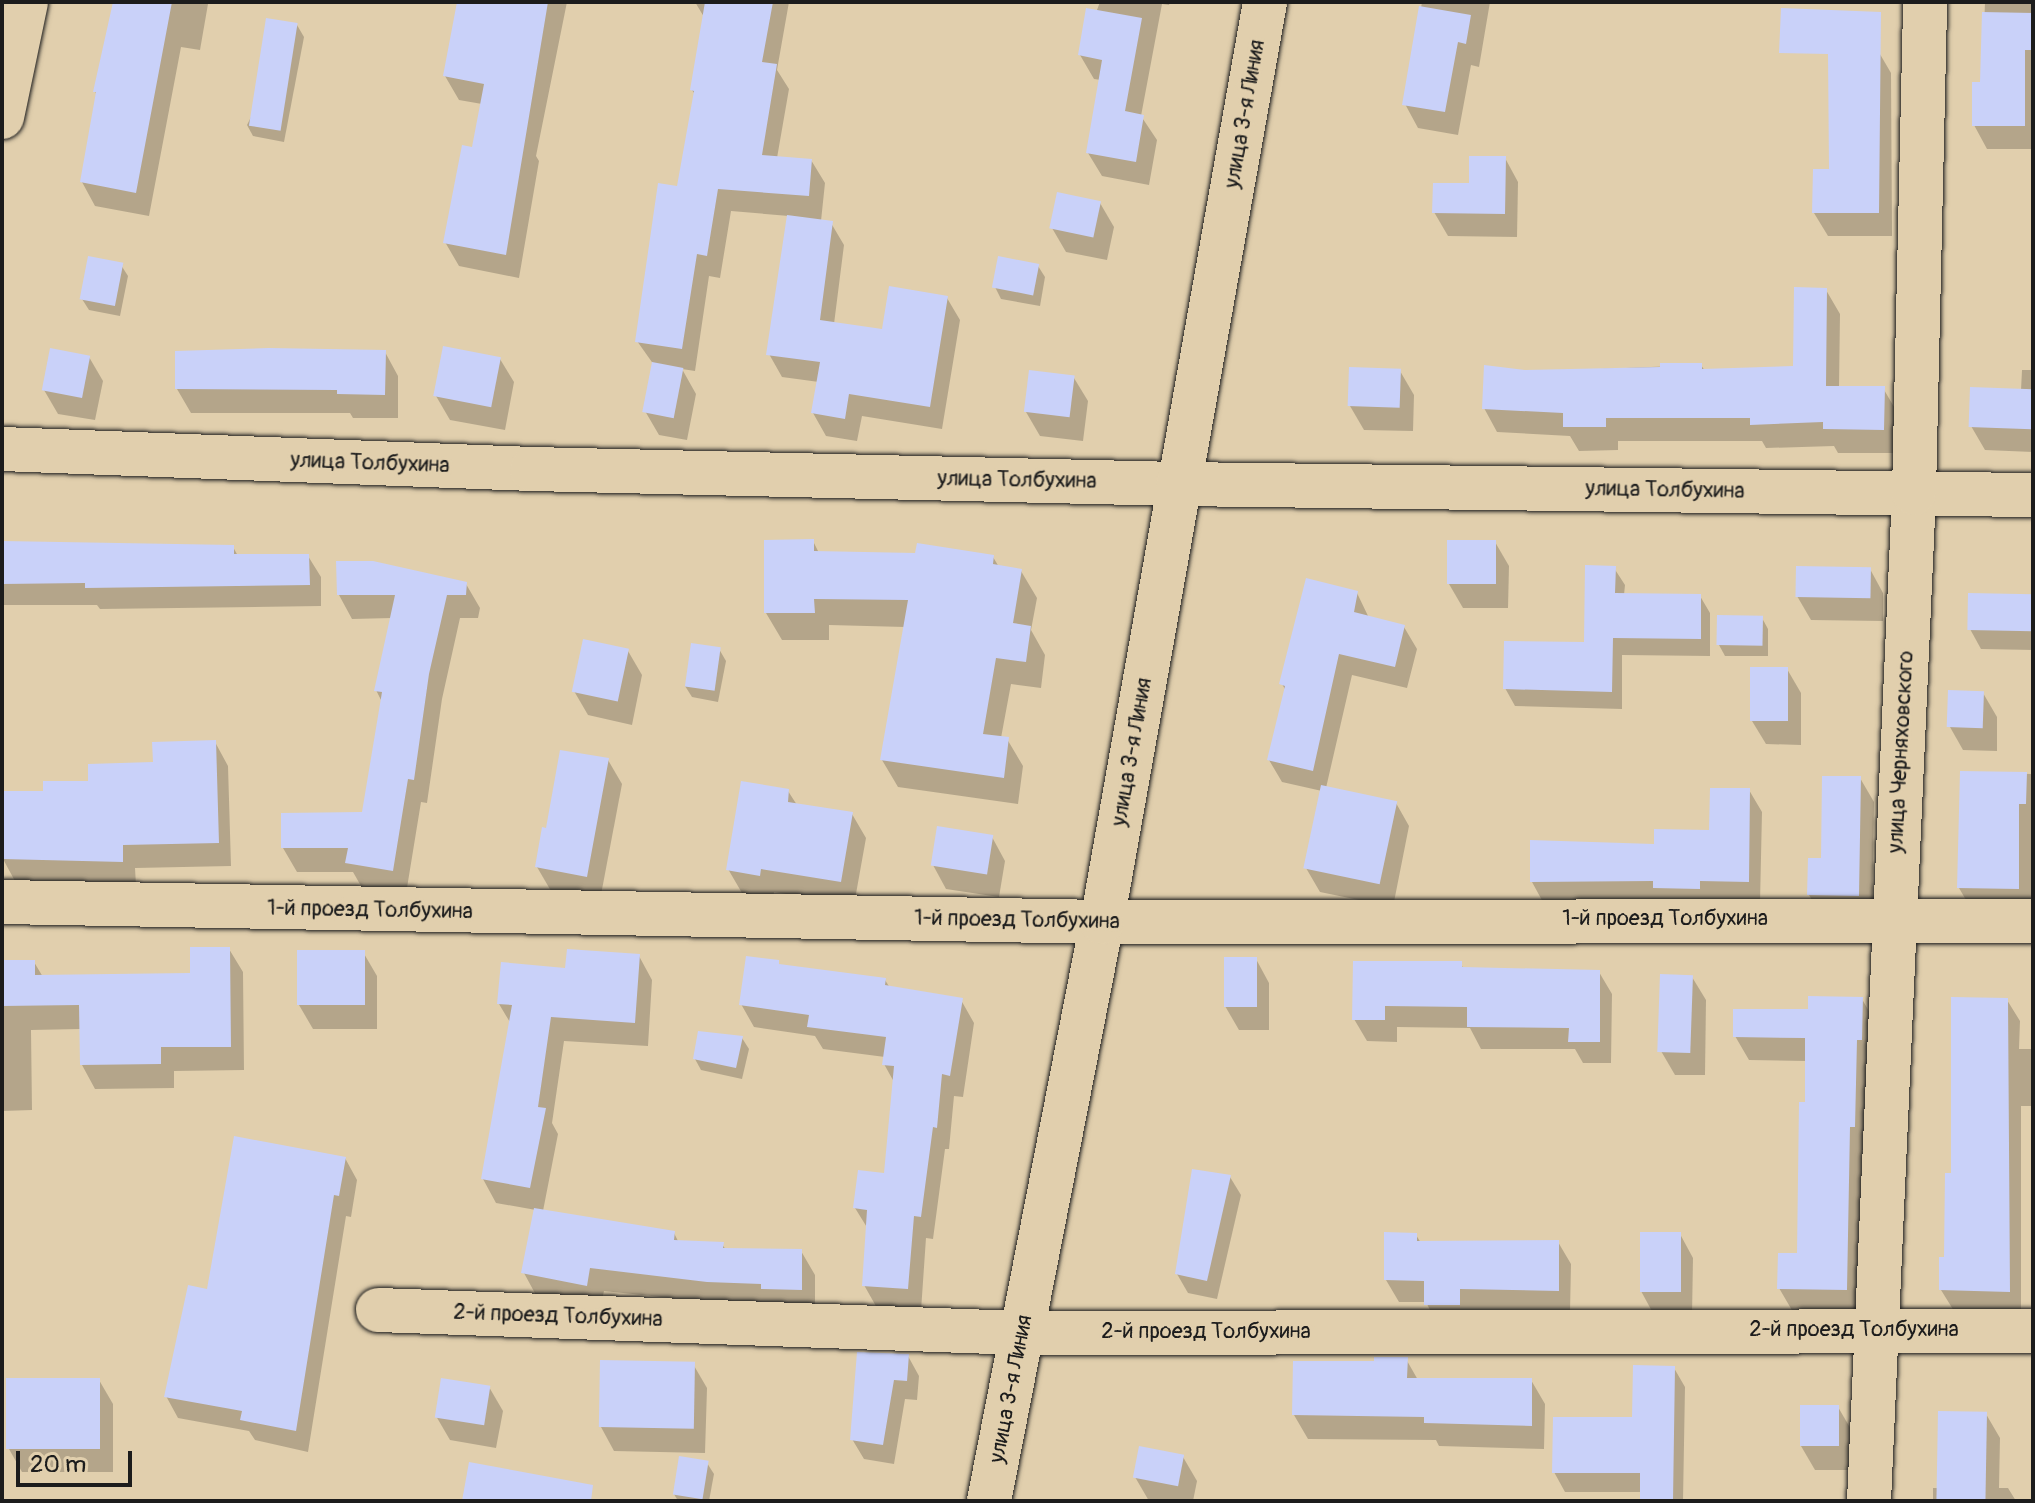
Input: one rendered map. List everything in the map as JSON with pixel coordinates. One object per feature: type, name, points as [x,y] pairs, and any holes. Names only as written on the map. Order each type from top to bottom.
[{"type":"street","points":[[2,117],[26,2]]},
{"type":"street","name":"улица 3-я Линия","points":[[989,1501],[1102,922],[1265,2]]},
{"type":"street","name":"улица Черняховского","points":[[1869,1501],[1914,493],[1925,2]]},
{"type":"street","name":"улица Толбухина","points":[[2,449],[532,469],[1178,484],[2033,495]]},
{"type":"street","name":"1-й проезд Толбухина","points":[[2,902],[1102,922],[1893,918],[2033,921]]},
{"type":"street","name":"2-й проезд Толбухина","points":[[378,1310],[1022,1333],[2033,1331]]},
{"type":"building","points":[[113,2],[172,2],[136,193],[80,182],[96,92],[93,92]]},
{"type":"building","points":[[457,2],[548,2],[506,255],[443,243],[462,145],[472,147],[484,84],[443,76]]},
{"type":"building","points":[[705,2],[773,2],[762,62],[777,64],[762,155],[812,159],[809,196],[718,189],[707,256],[697,254],[682,349],[635,342],[658,183],[677,186],[694,91],[690,90]]},
{"type":"building","points":[[1419,6],[1471,15],[1466,44],[1458,42],[1445,112],[1402,105]]},
{"type":"building","points":[[1086,8],[1142,18],[1125,111],[1144,115],[1136,162],[1086,153],[1102,60],[1078,55]]},
{"type":"building","points":[[1781,8],[1881,12],[1879,213],[1812,213],[1813,169],[1829,169],[1828,54],[1779,53]]},
{"type":"building","points":[[1982,12],[2033,13],[2033,50],[2025,50],[2025,126],[1972,126],[1972,82],[1980,82]]},
{"type":"building","points":[[266,18],[298,23],[281,131],[249,126]]},
{"type":"building","points":[[1469,156],[1506,156],[1505,214],[1432,213],[1433,183],[1469,183]]},
{"type":"building","points":[[1057,192],[1101,201],[1093,238],[1049,228]]},
{"type":"building","points":[[787,215],[833,221],[820,320],[882,329],[889,286],[948,296],[930,407],[849,394],[845,419],[811,413],[820,362],[766,355]]},
{"type":"building","points":[[88,256],[123,263],[115,306],[80,299]]},
{"type":"building","points":[[998,256],[1039,264],[1033,295],[992,287]]},
{"type":"building","points":[[1794,287],[1827,288],[1826,386],[1885,386],[1884,430],[1823,429],[1823,422],[1750,425],[1750,418],[1606,418],[1606,427],[1563,427],[1563,413],[1482,409],[1484,365],[1525,370],[1660,367],[1660,363],[1702,363],[1702,369],[1793,366]]},
{"type":"building","points":[[443,346],[501,357],[491,407],[433,396]]},
{"type":"building","points":[[50,348],[90,356],[82,398],[42,390]]},
{"type":"building","points":[[269,348],[386,350],[385,395],[337,394],[337,390],[175,389],[175,351]]},
{"type":"building","points":[[652,362],[683,368],[674,418],[642,412]]},
{"type":"building","points":[[1349,367],[1401,369],[1400,408],[1348,406]]},
{"type":"building","points":[[1029,370],[1075,376],[1070,417],[1024,412]]},
{"type":"building","points":[[1970,387],[2033,389],[2032,429],[1969,427]]},
{"type":"building","points":[[814,539],[814,551],[915,553],[917,543],[994,555],[993,564],[1022,569],[1013,623],[1031,626],[1026,662],[996,658],[983,734],[1009,737],[1004,778],[880,760],[908,600],[814,599],[815,613],[764,613],[764,540]]},
{"type":"building","points":[[1447,540],[1496,540],[1496,584],[1447,584]]},
{"type":"building","points":[[2,541],[234,545],[234,554],[309,554],[310,585],[85,588],[85,583],[2,584]]},
{"type":"building","points":[[336,561],[373,561],[467,582],[466,595],[447,595],[429,674],[414,780],[408,779],[393,871],[345,863],[348,848],[281,848],[281,813],[362,812],[382,692],[374,691],[395,595],[337,595]]},
{"type":"building","points":[[1585,565],[1616,566],[1615,593],[1701,594],[1701,639],[1613,638],[1612,692],[1503,689],[1504,641],[1584,642]]},
{"type":"building","points":[[1796,566],[1871,567],[1870,598],[1795,597]]},
{"type":"building","points":[[1306,578],[1358,591],[1354,612],[1405,625],[1395,667],[1339,654],[1313,771],[1267,760],[1285,686],[1279,684]]},
{"type":"building","points":[[1968,593],[2033,594],[2032,631],[1967,630]]},
{"type":"building","points":[[1717,615],[1763,616],[1762,646],[1716,645]]},
{"type":"building","points":[[583,639],[629,649],[618,702],[572,692]]},
{"type":"building","points":[[691,643],[721,647],[715,691],[685,687]]},
{"type":"building","points":[[1750,667],[1788,667],[1788,721],[1750,721]]},
{"type":"building","points":[[1948,690],[1984,691],[1983,728],[1947,727]]},
{"type":"building","points":[[216,740],[219,843],[123,845],[123,862],[2,859],[2,791],[43,791],[43,781],[88,781],[88,764],[153,762],[152,742]]},
{"type":"building","points":[[560,750],[609,758],[587,877],[535,867],[542,827],[546,828]]},
{"type":"building","points":[[1960,771],[2027,772],[2026,804],[2019,804],[2019,889],[1957,888]]},
{"type":"building","points":[[1822,776],[1861,776],[1859,896],[1807,895],[1808,858],[1821,858]]},
{"type":"building","points":[[741,781],[789,789],[788,802],[853,812],[841,882],[761,869],[760,876],[726,870]]},
{"type":"building","points":[[1321,785],[1397,801],[1380,884],[1303,868]]},
{"type":"building","points":[[1710,788],[1750,788],[1749,882],[1700,881],[1700,889],[1653,888],[1653,881],[1530,882],[1530,840],[1654,844],[1654,829],[1709,830]]},
{"type":"building","points":[[937,826],[993,835],[987,874],[931,866]]},
{"type":"building","points":[[190,947],[230,947],[231,1047],[161,1047],[161,1064],[80,1065],[79,1005],[2,1006],[2,960],[35,960],[35,975],[190,973]]},
{"type":"building","points":[[567,949],[640,954],[635,1023],[551,1017],[538,1107],[546,1108],[530,1188],[481,1179],[512,1005],[497,1004],[501,962],[565,968]]},
{"type":"building","points":[[297,950],[365,950],[365,1005],[297,1005]]},
{"type":"building","points":[[746,956],[779,960],[779,964],[886,978],[885,985],[963,998],[950,1076],[942,1074],[937,1128],[933,1127],[921,1217],[914,1216],[908,1289],[862,1286],[867,1210],[853,1208],[858,1170],[884,1173],[894,1066],[882,1065],[886,1037],[807,1027],[809,1015],[739,1005]]},
{"type":"building","points":[[1224,957],[1257,957],[1257,1007],[1224,1007]]},
{"type":"building","points":[[1353,961],[1462,961],[1462,967],[1600,970],[1600,1042],[1568,1042],[1569,1028],[1467,1027],[1467,1007],[1385,1006],[1385,1020],[1352,1020]]},
{"type":"building","points":[[1660,974],[1693,975],[1690,1053],[1657,1052]]},
{"type":"building","points":[[1808,996],[1863,997],[1862,1040],[1857,1040],[1855,1127],[1850,1127],[1847,1290],[1777,1289],[1778,1253],[1797,1253],[1799,1102],[1805,1102],[1805,1038],[1733,1037],[1733,1009],[1808,1009]]},
{"type":"building","points":[[1951,997],[2008,998],[2010,1292],[1939,1290],[1939,1257],[1944,1257],[1945,1173],[1951,1173]]},
{"type":"building","points":[[698,1031],[743,1036],[736,1068],[693,1059]]},
{"type":"building","points":[[234,1136],[346,1157],[339,1196],[334,1195],[296,1431],[240,1420],[242,1411],[164,1397],[188,1285],[207,1289]]},
{"type":"building","points":[[1192,1169],[1231,1175],[1207,1281],[1175,1274]]},
{"type":"building","points":[[534,1208],[675,1231],[674,1240],[724,1242],[723,1248],[802,1249],[802,1290],[761,1289],[761,1284],[707,1282],[590,1268],[587,1286],[521,1273]]},
{"type":"building","points":[[1384,1232],[1417,1233],[1417,1241],[1559,1240],[1559,1291],[1460,1289],[1460,1305],[1424,1305],[1424,1281],[1384,1280]]},
{"type":"building","points":[[1640,1232],[1681,1232],[1681,1292],[1640,1292]]},
{"type":"building","points":[[857,1352],[909,1354],[907,1381],[894,1380],[883,1445],[850,1440]]},
{"type":"building","points":[[1374,1357],[1408,1357],[1407,1378],[1532,1378],[1532,1426],[1424,1423],[1424,1417],[1292,1415],[1293,1361],[1374,1361]]},
{"type":"building","points":[[600,1360],[695,1362],[694,1429],[599,1427]]},
{"type":"building","points":[[1633,1365],[1675,1366],[1673,1501],[1640,1500],[1640,1473],[1552,1473],[1553,1417],[1632,1417]]},
{"type":"building","points":[[6,1378],[100,1378],[100,1449],[6,1449]]},
{"type":"building","points":[[441,1378],[490,1386],[484,1425],[435,1418]]},
{"type":"building","points":[[1800,1405],[1839,1405],[1839,1446],[1800,1446]]},
{"type":"building","points":[[1938,1411],[1987,1412],[1985,1501],[1936,1501]]},
{"type":"building","points":[[1139,1446],[1184,1455],[1178,1486],[1133,1477]]},
{"type":"building","points":[[679,1456],[709,1461],[703,1499],[673,1495]]},
{"type":"building","points":[[469,1462],[593,1485],[591,1501],[462,1501]]}]
